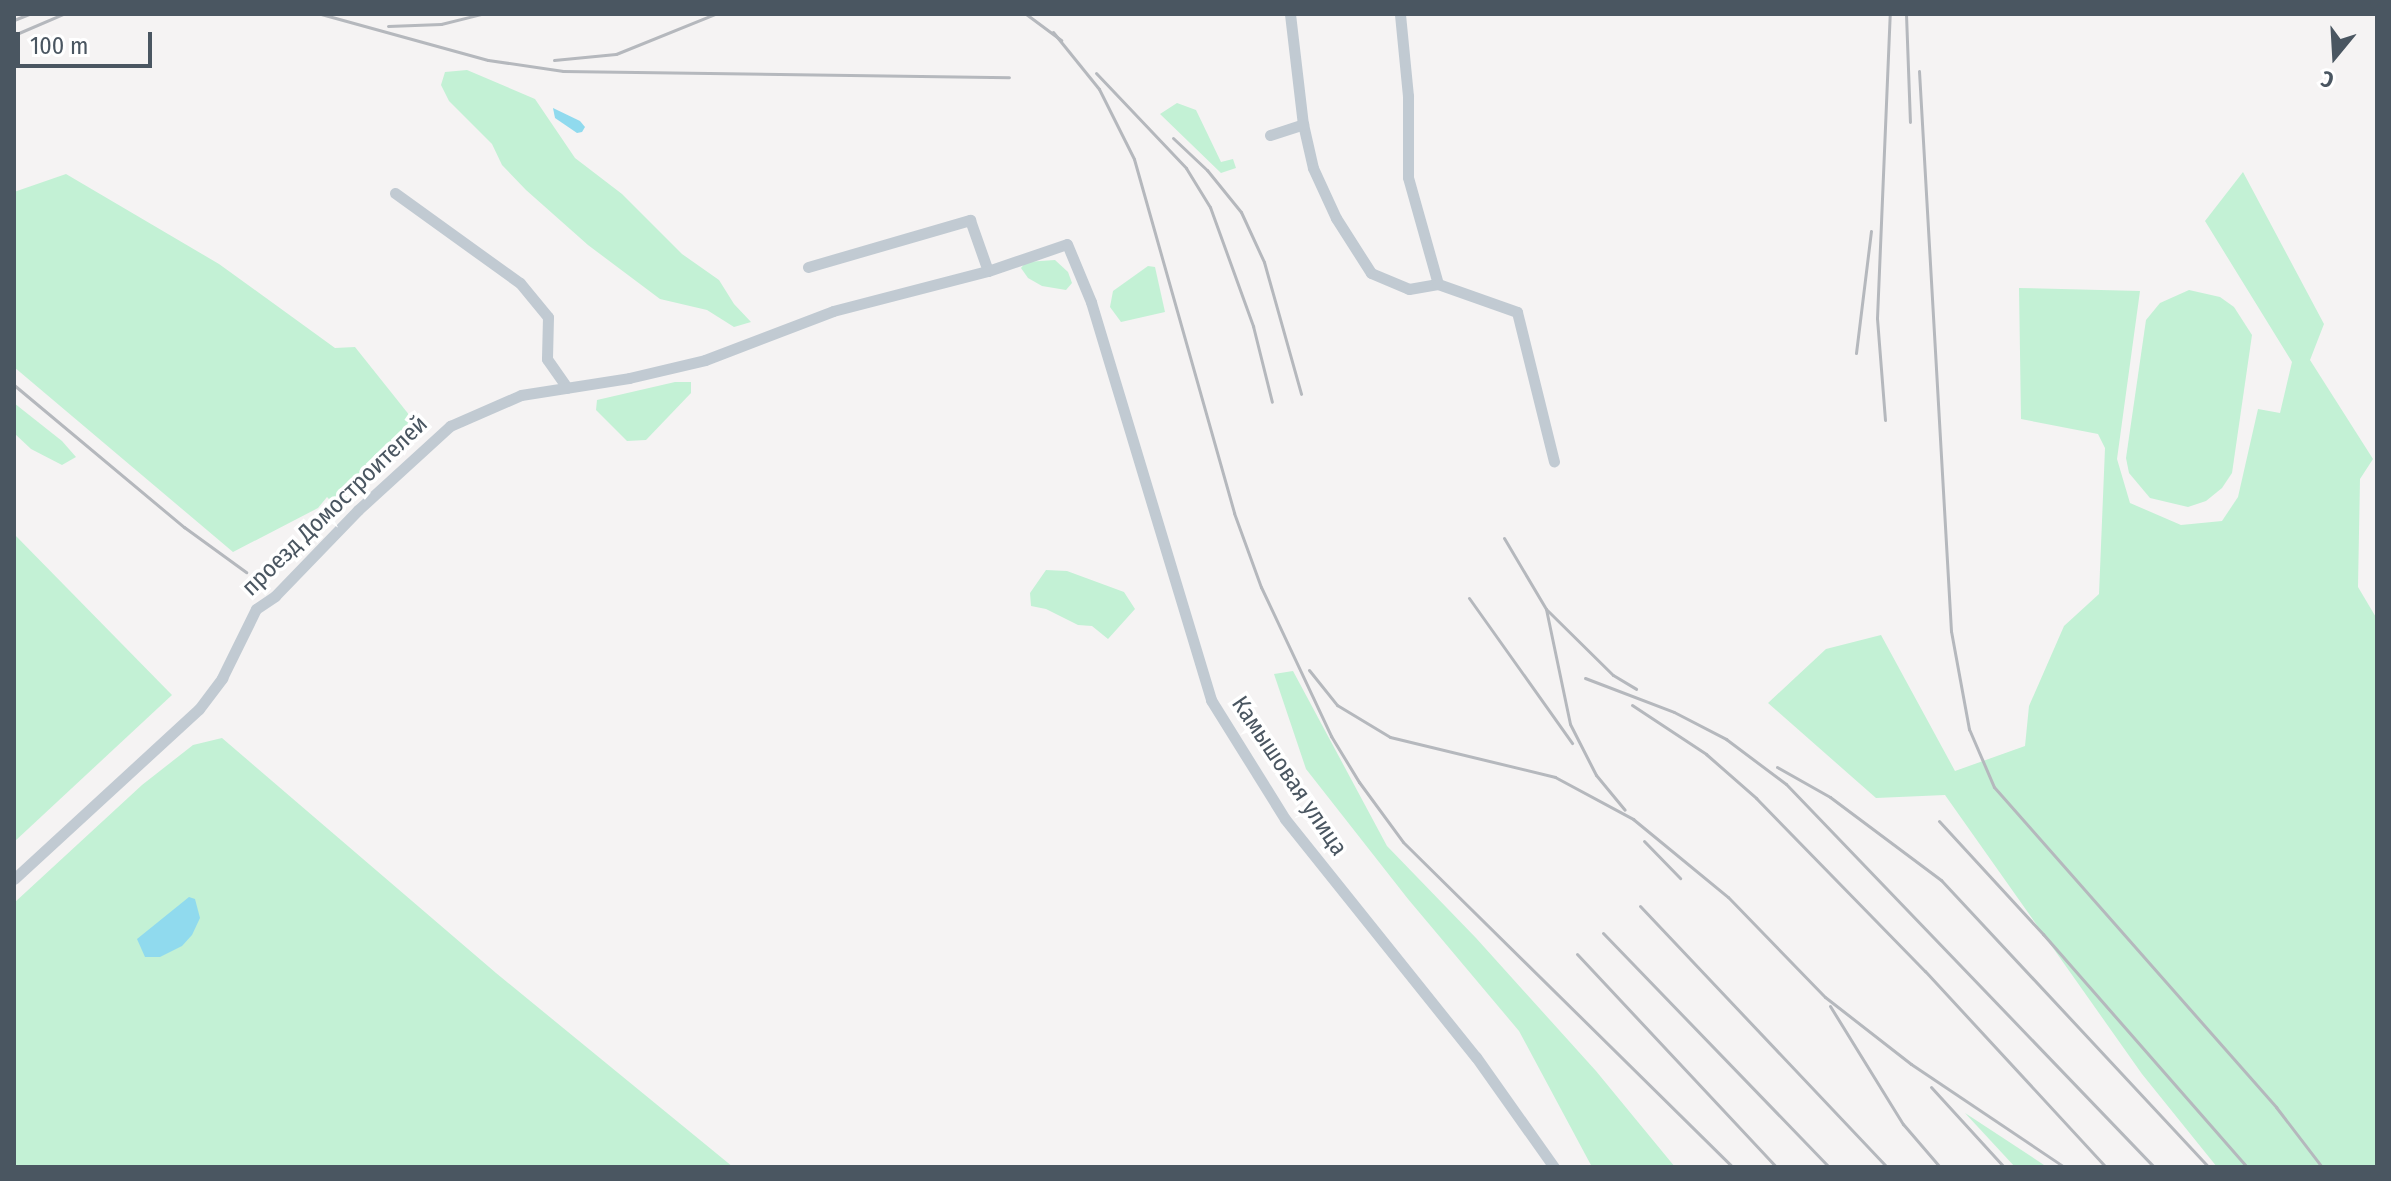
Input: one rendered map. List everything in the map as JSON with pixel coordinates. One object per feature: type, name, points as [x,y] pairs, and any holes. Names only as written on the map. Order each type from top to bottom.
[{"type":"street","points":[[1290,14],[1303,124],[1313,168],[1336,218],[1371,273],[1409,289],[1438,284],[1517,312],[1554,461]]},
{"type":"street","points":[[1400,14],[1408,96],[1408,177],[1438,284]]},
{"type":"street","points":[[1270,135],[1303,124]]},
{"type":"street","points":[[395,193],[520,283],[548,317],[547,359],[567,388]]},
{"type":"street","points":[[808,267],[970,220],[988,271]]},
{"type":"street","name":"проезд Домостроителей","points":[[14,879],[199,709],[222,678],[256,609],[275,596],[358,510],[450,426],[521,395],[705,360],[833,311],[988,271],[1067,244]]},
{"type":"street","name":"Камышовая улица","points":[[1067,244],[1091,302],[1211,700],[1285,819],[1467,1046],[1554,1167]]},
{"type":"green space","points":[[467,70],[535,99],[575,158],[622,194],[682,254],[719,280],[734,304],[751,322],[734,327],[707,310],[660,299],[588,245],[526,190],[502,165],[492,144],[449,101],[441,85],[445,72]]},
{"type":"green space","points":[[1177,103],[1196,110],[1221,162],[1233,159],[1236,168],[1221,173],[1160,114]]},
{"type":"green space","points":[[2243,172],[2324,324],[2310,360],[2373,459],[2360,479],[2358,587],[2377,619],[2377,1167],[2217,1167],[2142,1074],[1945,795],[1876,798],[1768,703],[1826,649],[1881,635],[1955,771],[2025,746],[2029,706],[2064,626],[2099,594],[2105,448],[2098,434],[2021,419],[2019,288],[2140,291],[2117,459],[2130,503],[2181,525],[2222,521],[2238,497],[2258,409],[2280,413],[2292,362],[2205,221]]},
{"type":"green space","points":[[66,174],[219,264],[335,348],[355,347],[422,431],[340,510],[327,497],[318,508],[233,552],[14,367],[14,192]]},
{"type":"green space","points":[[1055,260],[1068,272],[1072,283],[1066,290],[1042,286],[1028,278],[1021,268],[1026,262]]},
{"type":"green space","points":[[1148,266],[1155,267],[1165,312],[1121,322],[1110,307],[1113,291]]},
{"type":"green space","points":[[2189,290],[2220,297],[2234,307],[2252,335],[2232,473],[2222,488],[2206,501],[2188,507],[2150,498],[2129,473],[2126,458],[2146,320],[2160,303]]},
{"type":"green space","points":[[675,382],[691,382],[691,393],[646,440],[627,441],[596,410],[597,400]]},
{"type":"green space","points":[[14,403],[62,441],[76,457],[62,465],[31,449],[14,433]]},
{"type":"green space","points":[[14,534],[172,695],[14,842]]},
{"type":"green space","points":[[1046,570],[1067,571],[1124,592],[1135,609],[1108,639],[1092,626],[1078,625],[1046,609],[1031,606],[1030,593]]},
{"type":"green space","points":[[1293,671],[1387,846],[1476,938],[1596,1071],[1675,1167],[1592,1167],[1519,1031],[1408,899],[1306,769],[1274,674]]},
{"type":"green space","points":[[222,738],[496,973],[733,1167],[14,1167],[14,903],[142,785],[193,745]]},
{"type":"green space","points":[[1965,1113],[2035,1159],[2047,1167],[2015,1167]]},
{"type":"water","points":[[553,108],[580,121],[585,127],[582,132],[577,133],[555,118]]},
{"type":"water","points":[[189,897],[195,899],[200,918],[192,935],[182,946],[160,957],[145,957],[137,939]]},
{"type":"railway","points":[[14,20],[29,14]]},
{"type":"railway","points":[[14,35],[63,14]]},
{"type":"railway","points":[[321,14],[488,60],[563,71],[1009,77]]},
{"type":"railway","points":[[388,26],[441,24],[481,14]]},
{"type":"railway","points":[[554,60],[616,54],[715,14]]},
{"type":"railway","points":[[1026,14],[1061,40]]},
{"type":"railway","points":[[1885,420],[1877,318],[1890,14]]},
{"type":"railway","points":[[1906,14],[1910,122]]},
{"type":"railway","points":[[1053,32],[1099,89],[1134,159],[1234,513],[1261,587],[1331,736],[1359,782],[1403,842],[1732,1167]]},
{"type":"railway","points":[[1919,71],[1951,631],[1969,729],[1994,787],[2276,1107],[2322,1167]]},
{"type":"railway","points":[[1096,73],[1186,168],[1210,207],[1253,326],[1272,402]]},
{"type":"railway","points":[[1173,138],[1207,170],[1241,212],[1264,262],[1301,394]]},
{"type":"railway","points":[[1856,353],[1871,231]]},
{"type":"railway","points":[[14,385],[184,527],[246,572]]},
{"type":"railway","points":[[1504,538],[1546,609],[1613,675],[1636,689]]},
{"type":"railway","points":[[1469,598],[1572,743]]},
{"type":"railway","points":[[1546,609],[1570,724],[1596,775],[1625,810]]},
{"type":"railway","points":[[1309,670],[1337,705],[1390,737],[1555,777],[1633,819],[1728,897],[1825,997],[1911,1064],[2064,1167]]},
{"type":"railway","points":[[1585,678],[1674,712],[1726,739],[1786,784],[2154,1167]]},
{"type":"railway","points":[[1632,705],[1706,754],[1756,798],[1925,971],[2106,1167]]},
{"type":"railway","points":[[1777,767],[1830,797],[1941,880],[2209,1167]]},
{"type":"railway","points":[[1939,821],[2043,934],[2247,1167]]},
{"type":"railway","points":[[1644,841],[1680,878]]},
{"type":"railway","points":[[1640,906],[1887,1167]]},
{"type":"railway","points":[[1603,933],[1829,1167]]},
{"type":"railway","points":[[1577,954],[1776,1167]]},
{"type":"railway","points":[[1830,1006],[1903,1124],[1940,1167]]},
{"type":"railway","points":[[1931,1087],[2004,1167]]}]
